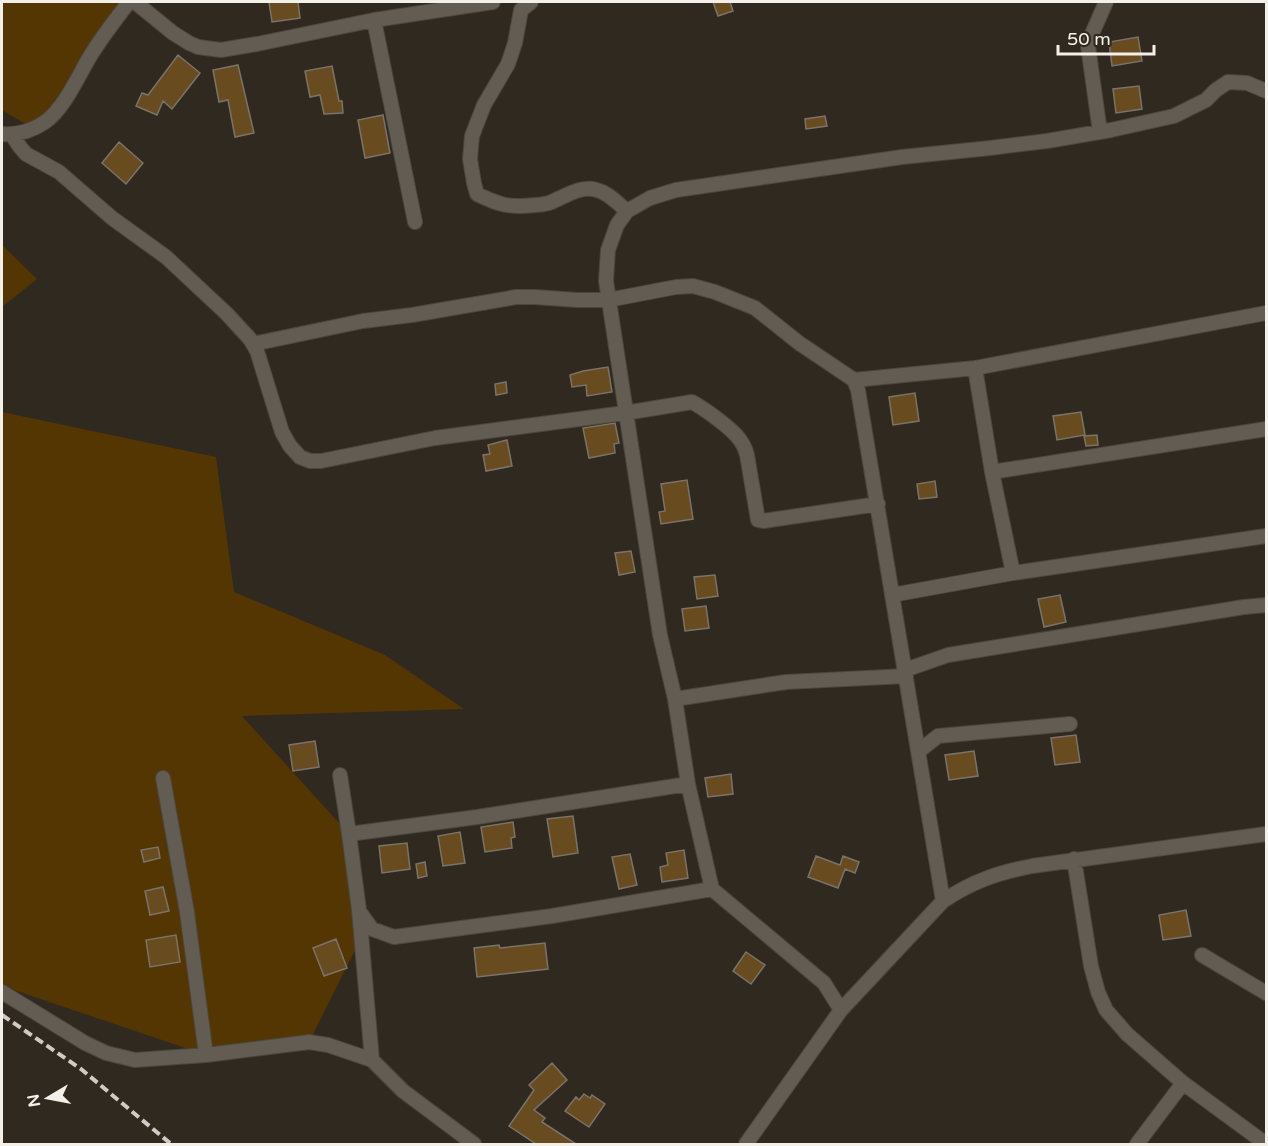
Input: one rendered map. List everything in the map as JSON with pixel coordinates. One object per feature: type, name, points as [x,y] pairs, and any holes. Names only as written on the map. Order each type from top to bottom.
[{"type":"street","points":[[7,135],[34,129],[47,121],[77,80],[103,35],[129,2]]},
{"type":"street","points":[[135,2],[189,43],[198,47],[221,50],[374,20],[493,2]]},
{"type":"street","points":[[1100,132],[1088,46],[1106,2]]},
{"type":"street","points":[[521,4],[515,43],[508,64],[484,105],[472,136],[470,159],[477,194],[506,206],[526,206],[547,204],[580,189],[595,189],[605,193],[627,211]]},
{"type":"street","points":[[374,20],[416,222]]},
{"type":"street","points":[[841,1010],[824,983],[712,889],[688,784],[675,699],[660,634],[608,300],[606,281],[608,250],[617,225],[627,211],[650,198],[676,190],[902,157],[1013,145],[1100,132],[1174,116],[1206,100],[1228,82],[1247,83],[1266,91]]},
{"type":"street","points":[[7,135],[26,154],[59,172],[112,218],[166,257],[227,314],[250,339],[262,365],[282,432],[300,457],[310,461],[321,461],[435,438],[692,402],[735,434],[744,445],[758,520],[878,504]]},
{"type":"street","points":[[253,344],[363,321],[516,297],[608,300],[693,286],[755,308],[799,343],[854,380],[858,390],[878,504],[944,902]]},
{"type":"street","points":[[854,380],[975,368],[1266,313]]},
{"type":"street","points":[[975,368],[992,472],[1013,573]]},
{"type":"street","points":[[992,472],[1266,429]]},
{"type":"street","points":[[892,595],[1013,573],[1266,536]]},
{"type":"street","points":[[675,699],[786,682],[906,673],[948,655],[1266,605]]},
{"type":"street","points":[[919,752],[938,736],[1070,724]]},
{"type":"street","points":[[340,775],[359,910],[372,1060]]},
{"type":"street","points":[[163,777],[187,912],[206,1055]]},
{"type":"street","points":[[349,834],[688,784]]},
{"type":"street","points":[[746,1144],[841,1010],[944,902],[959,891],[1000,873],[1032,866],[1266,834]]},
{"type":"street","points":[[1074,860],[1091,966],[1106,1010],[1127,1034],[1183,1083],[1266,1144]]},
{"type":"street","points":[[359,910],[372,929],[394,937],[552,916],[712,889]]},
{"type":"street","points":[[1202,955],[1266,993]]},
{"type":"street","points":[[2,992],[85,1043],[106,1053],[135,1060],[206,1055],[309,1042],[328,1045],[372,1060],[403,1091],[474,1144]]},
{"type":"street","points":[[1137,1144],[1183,1083]]},
{"type":"shaded area","points":[[2,2],[129,2],[34,129],[2,110]]},
{"type":"shaded area","points":[[2,245],[37,279],[2,307]]},
{"type":"shaded area","points":[[2,412],[216,457],[234,592],[385,655],[464,709],[242,716],[349,834],[361,938],[309,1042],[206,1055],[2,986]]},
{"type":"building","points":[[269,2],[298,2],[300,18],[272,22]]},
{"type":"building","points":[[713,2],[730,2],[733,11],[718,16]]},
{"type":"building","points":[[1138,37],[1142,61],[1112,66],[1109,42]]},
{"type":"building","points":[[178,55],[200,73],[172,109],[163,101],[157,115],[136,106],[142,93],[148,95]]},
{"type":"building","points":[[238,65],[254,133],[235,137],[228,100],[219,102],[213,70]]},
{"type":"building","points":[[332,66],[343,113],[324,114],[320,95],[310,97],[305,71]]},
{"type":"building","points":[[1139,86],[1142,109],[1116,113],[1113,89]]},
{"type":"building","points":[[383,115],[390,153],[365,158],[358,120]]},
{"type":"building","points":[[825,116],[827,126],[806,129],[805,119]]},
{"type":"building","points":[[119,142],[143,163],[126,184],[102,163]]},
{"type":"building","points":[[608,367],[612,392],[587,396],[586,385],[572,387],[570,375]]},
{"type":"building","points":[[506,382],[507,393],[496,395],[495,384]]},
{"type":"building","points":[[915,393],[919,421],[893,425],[889,397]]},
{"type":"building","points":[[1081,412],[1085,435],[1057,440],[1053,416]]},
{"type":"building","points":[[615,423],[619,443],[614,444],[615,453],[589,458],[583,428]]},
{"type":"building","points":[[1097,435],[1098,445],[1086,446],[1084,436]]},
{"type":"building","points":[[507,440],[512,466],[486,471],[483,455],[490,454],[488,445]]},
{"type":"building","points":[[687,480],[693,519],[661,524],[659,512],[665,511],[661,484]]},
{"type":"building","points":[[935,481],[937,497],[919,499],[917,484]]},
{"type":"building","points":[[631,551],[635,572],[619,575],[615,553]]},
{"type":"building","points":[[715,575],[718,596],[697,599],[694,577]]},
{"type":"building","points":[[1060,595],[1066,622],[1044,627],[1038,599]]},
{"type":"building","points":[[706,606],[709,628],[685,631],[682,609]]},
{"type":"building","points":[[1076,735],[1080,762],[1055,765],[1051,738]]},
{"type":"building","points":[[315,741],[319,767],[293,771],[289,745]]},
{"type":"building","points":[[974,751],[978,776],[949,780],[945,755]]},
{"type":"building","points":[[731,774],[733,794],[708,797],[705,778]]},
{"type":"building","points":[[573,816],[578,853],[553,857],[547,819]]},
{"type":"building","points":[[513,822],[515,837],[511,838],[512,848],[485,852],[481,827]]},
{"type":"building","points":[[460,832],[465,863],[443,866],[438,836]]},
{"type":"building","points":[[407,843],[410,869],[382,873],[379,846]]},
{"type":"building","points":[[158,847],[160,858],[144,862],[141,850]]},
{"type":"building","points":[[684,850],[688,878],[662,882],[660,867],[668,865],[666,853]]},
{"type":"building","points":[[630,854],[637,885],[619,889],[612,857]]},
{"type":"building","points":[[816,856],[840,865],[843,856],[859,862],[855,873],[845,869],[838,888],[808,877]]},
{"type":"building","points":[[425,862],[427,876],[418,878],[416,864]]},
{"type":"building","points":[[163,887],[169,911],[150,915],[145,891]]},
{"type":"building","points":[[1186,910],[1191,936],[1163,940],[1159,915]]},
{"type":"building","points":[[176,935],[180,962],[150,967],[146,940]]},
{"type":"building","points":[[336,939],[347,968],[324,976],[313,948]]},
{"type":"building","points":[[545,943],[548,969],[477,977],[474,948],[499,945],[500,948]]},
{"type":"building","points":[[746,952],[765,965],[751,984],[733,971]]},
{"type":"building","points":[[552,1063],[567,1080],[534,1110],[545,1118],[542,1122],[576,1144],[536,1144],[509,1126],[534,1090],[529,1085]]},
{"type":"building","points":[[584,1094],[590,1098],[592,1095],[605,1104],[589,1127],[565,1111],[576,1097],[579,1100]]},
{"type":"railway","points":[[2,1015],[81,1069],[171,1144]]}]
